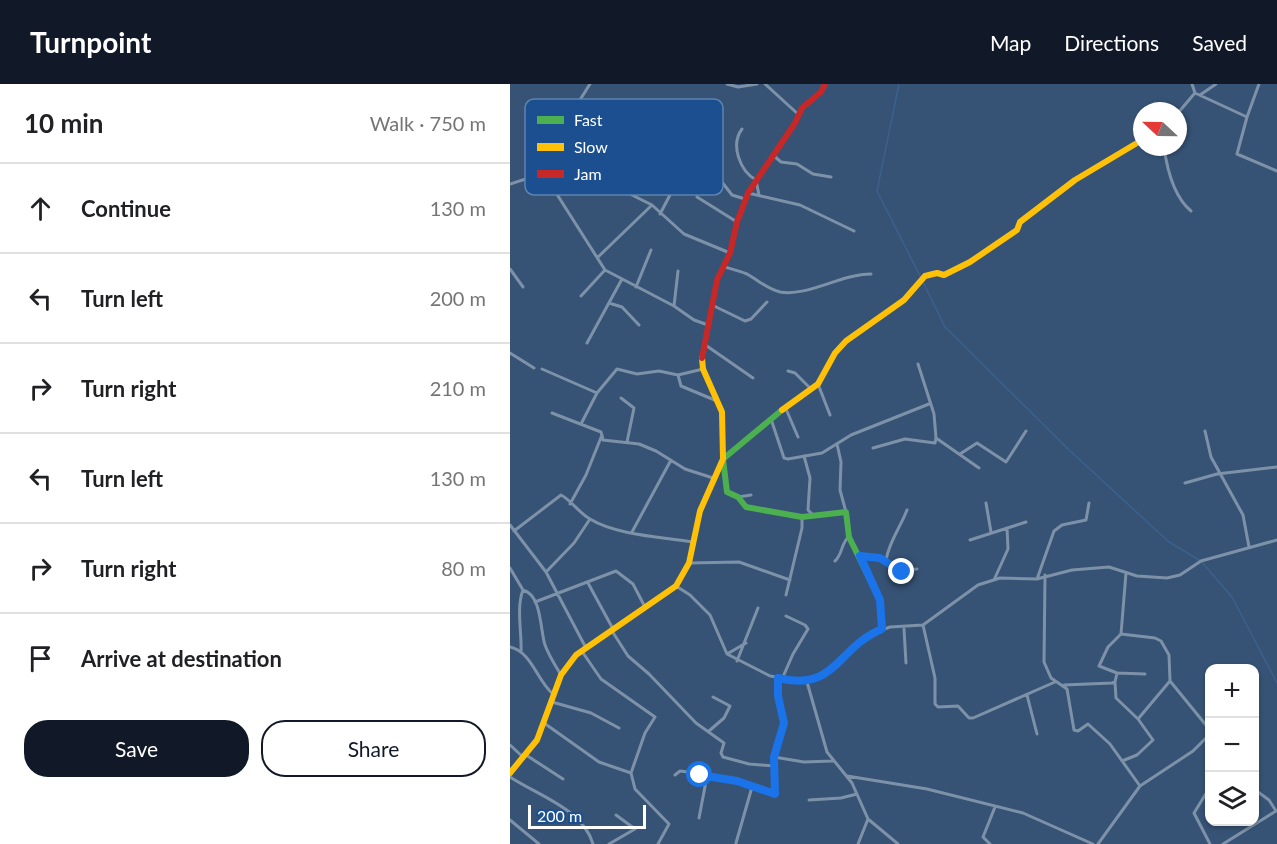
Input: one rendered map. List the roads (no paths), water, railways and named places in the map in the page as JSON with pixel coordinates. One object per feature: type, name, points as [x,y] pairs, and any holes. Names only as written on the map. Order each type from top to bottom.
[{"type":"street","points":[[581,99],[590,84]]},
{"type":"street","points":[[727,84],[738,87],[757,84]]},
{"type":"street","points":[[765,84],[799,115]]},
{"type":"street","points":[[751,495],[738,497],[727,492],[723,459],[723,419],[719,402],[704,369],[704,344],[711,304],[717,280],[730,253],[737,222],[747,196],[805,104],[821,92],[825,84]]},
{"type":"street","points":[[1192,84],[1195,93],[1247,117]]},
{"type":"street","points":[[1195,93],[1203,95],[1216,84]]},
{"type":"street","points":[[1259,84],[1237,154],[1277,171]]},
{"type":"street","points":[[1187,102],[1195,93]]},
{"type":"street","points":[[1239,114],[1250,109]]},
{"type":"street","points":[[742,129],[735,142],[739,160],[748,176],[756,180]]},
{"type":"street","points":[[593,844],[584,826],[558,805],[510,775],[537,740],[561,675],[583,649],[646,609],[676,586],[689,563],[692,542],[713,478],[723,459],[771,417],[786,409],[818,384],[835,353],[846,341],[904,300],[925,276],[937,273],[944,275],[970,262],[1017,230],[1020,222],[1075,180],[1133,145]]},
{"type":"street","points":[[772,155],[782,162],[797,164],[813,174],[831,177]]},
{"type":"street","points":[[1165,156],[1177,196],[1191,211]]},
{"type":"street","points":[[510,184],[525,179]]},
{"type":"street","points":[[756,180],[759,195]]},
{"type":"street","points":[[723,183],[732,195],[759,195],[770,200],[800,205],[854,231]]},
{"type":"street","points":[[558,195],[605,270],[674,306],[694,320],[708,325]]},
{"type":"street","points":[[634,195],[652,205],[684,234],[730,253]]},
{"type":"street","points":[[660,214],[670,195]]},
{"type":"street","points":[[697,197],[737,222]]},
{"type":"street","points":[[598,257],[652,205]]},
{"type":"street","points":[[636,287],[651,250]]},
{"type":"street","points":[[725,267],[782,292],[802,291],[836,279],[871,274]]},
{"type":"street","points":[[510,269],[523,287]]},
{"type":"street","points":[[581,296],[605,270]]},
{"type":"street","points":[[674,306],[678,271]]},
{"type":"street","points":[[587,343],[623,278]]},
{"type":"street","points":[[711,304],[745,321],[751,319],[767,302]]},
{"type":"street","points":[[609,303],[622,308],[639,325]]},
{"type":"street","points":[[704,344],[753,378]]},
{"type":"street","points":[[510,353],[534,368]]},
{"type":"street","points":[[873,448],[905,439],[935,443],[934,414],[918,364]]},
{"type":"street","points":[[542,369],[597,393]]},
{"type":"street","points":[[581,424],[597,393],[617,369],[637,374],[659,371],[678,375],[704,369]]},
{"type":"street","points":[[788,371],[795,373],[811,389]]},
{"type":"street","points":[[678,375],[681,386],[719,402]]},
{"type":"street","points":[[818,384],[830,415]]},
{"type":"street","points":[[621,398],[634,408],[627,442]]},
{"type":"street","points":[[771,417],[784,458],[822,453],[851,435],[929,404]]},
{"type":"street","points":[[786,409],[798,437]]},
{"type":"street","points":[[552,413],[601,432],[603,440]]},
{"type":"street","points":[[960,454],[977,443],[1006,462],[1026,430]]},
{"type":"street","points":[[1205,431],[1211,457],[1243,515],[1249,547]]},
{"type":"street","points":[[570,504],[586,476],[602,435],[603,440]]},
{"type":"street","points":[[936,438],[979,468]]},
{"type":"street","points":[[603,440],[627,442],[647,448],[685,470],[713,478]]},
{"type":"street","points":[[837,444],[841,462],[840,490],[849,537],[880,600],[882,629]]},
{"type":"street","points":[[804,456],[810,478],[808,510],[813,515]]},
{"type":"street","points":[[631,532],[670,460]]},
{"type":"street","points":[[1185,483],[1222,474],[1277,467]]},
{"type":"street","points":[[514,531],[537,516],[558,495],[564,495],[570,504],[590,519],[631,532],[692,542]]},
{"type":"street","points":[[738,497],[742,504],[749,508],[802,517],[846,512]]},
{"type":"street","points":[[986,503],[991,532]]},
{"type":"street","points":[[1037,579],[1054,531],[1062,525],[1086,520],[1089,503]]},
{"type":"street","points":[[886,560],[889,544],[898,534],[907,510]]},
{"type":"street","points":[[786,595],[802,528],[802,517]]},
{"type":"street","points":[[546,572],[574,543],[590,519]]},
{"type":"street","points":[[970,540],[1026,522]]},
{"type":"street","points":[[510,525],[546,572],[559,594],[583,649],[601,679],[655,717],[645,733],[631,773],[635,789],[669,824],[658,844]]},
{"type":"street","points":[[994,580],[1010,544],[1007,528]]},
{"type":"street","points":[[835,561],[840,556],[844,541],[849,537]]},
{"type":"street","points":[[676,586],[690,595],[710,615],[727,654],[737,661],[780,679],[807,682],[820,678],[865,636],[882,629],[923,625],[978,585],[994,580],[1037,579],[1045,575],[1095,567],[1109,567],[1126,573],[1167,578],[1180,575],[1201,561],[1277,540]]},
{"type":"street","points":[[860,556],[886,560],[900,571],[917,569]]},
{"type":"street","points":[[689,563],[739,562],[790,580]]},
{"type":"street","points":[[510,568],[523,590],[528,592],[535,602],[544,642],[561,675]]},
{"type":"street","points":[[535,602],[619,572],[633,584],[646,609]]},
{"type":"street","points":[[1126,573],[1121,634],[1108,647],[1099,666],[1117,673],[1145,674]]},
{"type":"street","points":[[1045,575],[1044,662],[1055,682],[1066,689],[1074,730],[1078,731],[1088,724],[1110,744],[1140,786]]},
{"type":"street","points":[[588,583],[628,656],[649,674],[696,723],[724,743],[723,757],[749,764],[774,766]]},
{"type":"street","points":[[523,590],[518,601],[522,652],[546,688],[553,694]]},
{"type":"street","points":[[737,661],[747,643],[758,608]]},
{"type":"street","points":[[675,776],[682,771],[775,794],[774,757],[784,723],[778,696],[780,679],[808,629],[786,615]]},
{"type":"street","points":[[923,625],[935,678],[935,704],[938,707],[958,706],[969,718],[973,718],[1055,682]]},
{"type":"street","points":[[904,628],[906,663]]},
{"type":"street","points":[[1121,634],[1155,638],[1161,641],[1169,655],[1170,681],[1205,727]]},
{"type":"street","points":[[727,654],[747,643]]},
{"type":"street","points":[[510,647],[522,652]]},
{"type":"street","points":[[1117,673],[1116,698],[1138,719],[1153,740],[1137,755],[1122,761]]},
{"type":"street","points":[[1138,719],[1170,681]]},
{"type":"street","points":[[807,682],[824,744],[833,761],[847,776],[868,819],[898,844]]},
{"type":"street","points":[[1062,685],[1115,682]]},
{"type":"street","points":[[1027,695],[1037,734]]},
{"type":"street","points":[[709,731],[724,718],[730,706],[713,697]]},
{"type":"street","points":[[550,701],[591,713],[619,728]]},
{"type":"street","points":[[544,723],[599,762],[631,773]]},
{"type":"street","points":[[1098,844],[1140,786],[1193,750],[1205,736]]},
{"type":"street","points":[[510,745],[563,779]]},
{"type":"street","points":[[774,757],[804,762],[833,761]]},
{"type":"street","points":[[699,818],[707,776]]},
{"type":"street","points":[[847,776],[927,789],[1023,813],[1093,844]]},
{"type":"street","points":[[736,843],[752,787]]},
{"type":"street","points":[[1223,844],[1276,812],[1269,800],[1259,793]]},
{"type":"street","points":[[810,800],[841,798],[857,794]]},
{"type":"street","points":[[1205,795],[1194,813],[1210,844]]},
{"type":"street","points":[[990,844],[984,837],[995,807]]},
{"type":"street","points":[[609,844],[635,829],[616,815]]},
{"type":"street","points":[[510,819],[539,844]]},
{"type":"street","points":[[858,844],[868,819]]},
{"type":"waterway","points":[[899,84],[877,191],[921,278]]},
{"type":"waterway","points":[[923,282],[945,327],[1068,449],[1169,542],[1201,561],[1232,597],[1277,683]]}]
